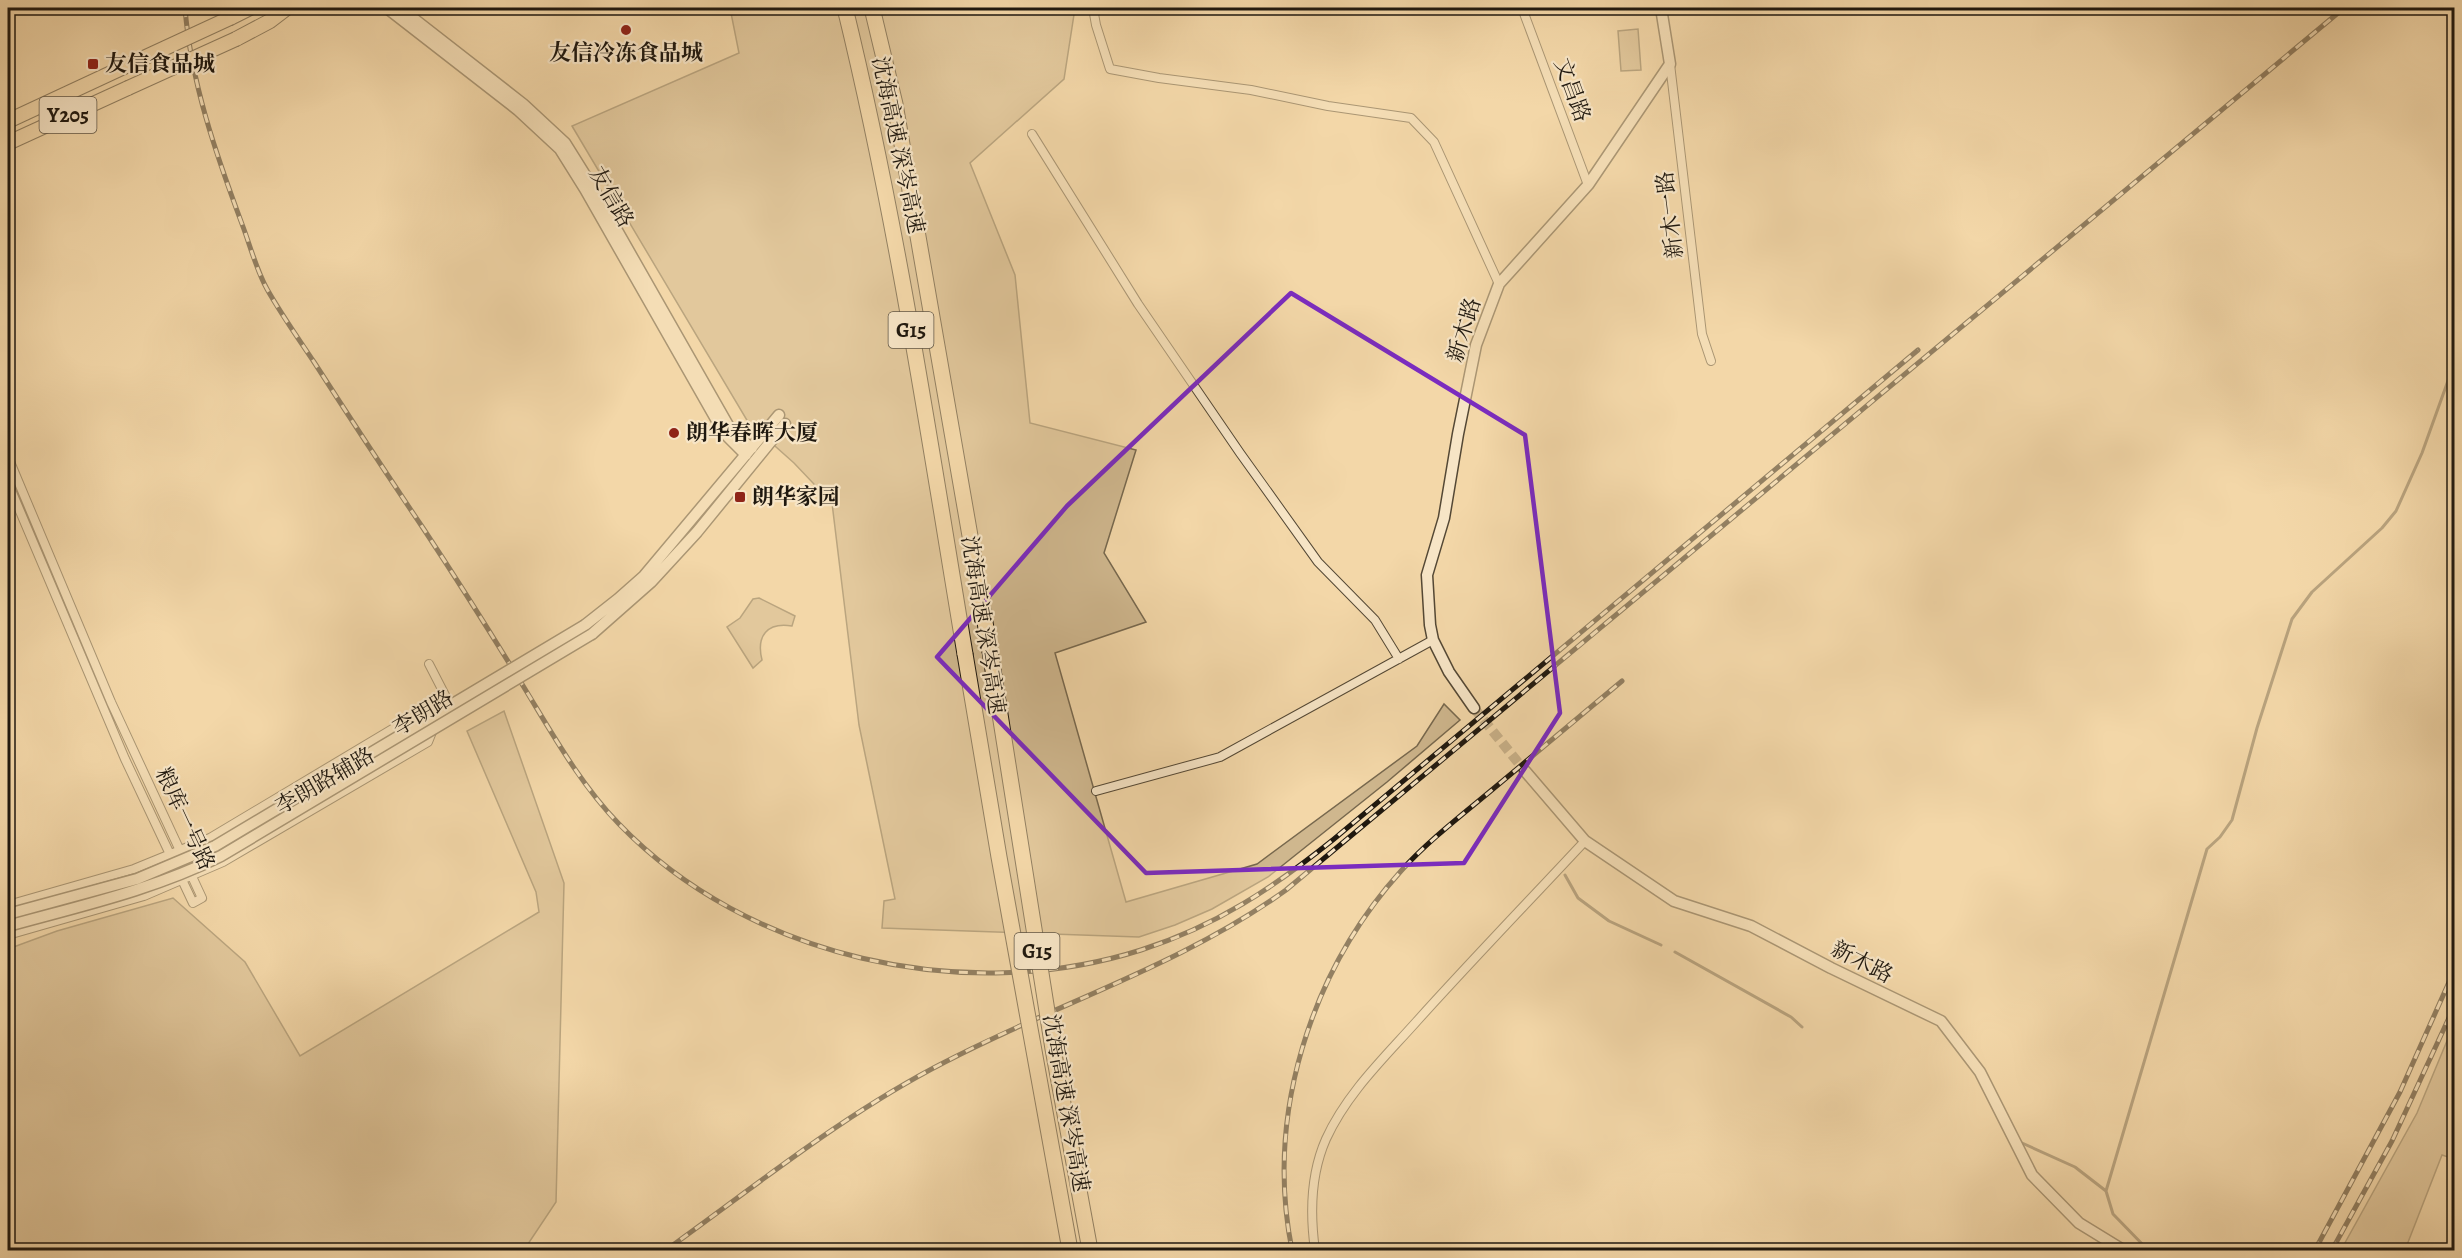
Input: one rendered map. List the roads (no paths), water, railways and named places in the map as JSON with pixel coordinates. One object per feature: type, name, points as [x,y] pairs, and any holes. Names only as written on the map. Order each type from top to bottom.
[{"type":"highway","name":"沈海高速 深岑高速","points":[[845,8],[872,116],[908,311],[1003,880],[1070,1251]]},
{"type":"highway","name":"沈海高速 深岑高速","points":[[873,8],[895,104],[990,651],[1053,1049],[1090,1251]]},
{"type":"main road","name":"Y205","points":[[8,121],[250,8]]},
{"type":"main road","name":"Y205","points":[[8,143],[236,39],[270,21],[287,8]]},
{"type":"street","name":"友信路","points":[[387,8],[518,110],[560,149],[724,433],[749,451]]},
{"type":"street","name":"友信路","points":[[400,8],[523,104],[565,143],[591,183],[729,427],[749,451]]},
{"type":"street","points":[[1093,8],[1110,69],[1251,90],[1328,106],[1411,118],[1434,142],[1499,284]]},
{"type":"street","name":"文昌路","points":[[1522,8],[1588,185]]},
{"type":"street","points":[[1661,8],[1670,64]]},
{"type":"street","name":"新木路","points":[[1474,708],[1449,672],[1433,639],[1427,575],[1444,518],[1476,345],[1499,284],[1588,185],[1670,64]]},
{"type":"street","name":"新木一路","points":[[1670,64],[1702,334],[1711,361]]},
{"type":"street","points":[[1032,134],[1138,304],[1240,453],[1318,562],[1375,620],[1399,658]]},
{"type":"street","name":"李朗路","points":[[8,914],[137,879],[215,846],[589,629],[644,576],[749,451],[782,419],[697,532],[651,582],[589,629],[221,856],[149,887],[8,926]]},
{"type":"street","name":"粮库一号路","points":[[8,457],[111,702],[202,898],[193,903],[115,738],[8,483]]},
{"type":"street","points":[[1096,791],[1220,757],[1433,639]]},
{"type":"street","points":[[429,664],[446,697]]},
{"type":"street","name":"李朗路辅路","points":[[8,905],[134,869],[181,851],[220,832],[446,697]]},
{"type":"street","name":"李朗路辅路","points":[[8,935],[111,906],[183,881],[223,862],[428,742],[446,697]]},
{"type":"street","name":"新木路","points":[[1525,771],[1585,842],[1674,901],[1750,926],[1941,1021],[1980,1072],[2032,1175],[2079,1223],[2123,1251]]},
{"type":"street","points":[[1316,1251],[1312,1205],[1316,1173],[1325,1141],[1340,1111],[1427,1010],[1585,842]]},
{"type":"waterway","points":[[2148,1250],[2113,1214],[2106,1191],[2207,849],[2220,837],[2232,820],[2257,728],[2292,619],[2312,592],[2382,528],[2396,511],[2422,453],[2454,364]]},
{"type":"waterway","points":[[1565,875],[1578,898],[1609,921],[1661,945]]},
{"type":"waterway","points":[[1675,952],[1791,1017],[1802,1027]]},
{"type":"waterway","points":[[2022,1143],[2075,1167],[2106,1191]]},
{"type":"tunnel","points":[[1474,708],[1525,771]]},
{"type":"railway","points":[[185,8],[193,64],[206,118],[253,257],[267,289],[592,793],[619,824],[671,870],[730,908],[794,938],[862,958],[933,970],[1003,973],[1073,966],[1141,950],[1194,929],[1243,904],[1289,874],[1334,839],[1918,350]]},
{"type":"railway","points":[[666,1250],[802,1151],[908,1082],[988,1041],[1162,962],[1246,917],[1286,890],[2344,8]]},
{"type":"railway","points":[[1292,1250],[1285,1199],[1285,1148],[1291,1098],[1302,1048],[1319,1000],[1342,954],[1369,911],[1422,849],[1622,681]]},
{"type":"railway","points":[[2315,1250],[2400,1092],[2454,971]]},
{"type":"railway","points":[[2332,1250],[2392,1141],[2454,1007]]},
{"type":"place","name":"友信冷冻食品城","points":[[626,30]]},
{"type":"place","name":"友信食品城","points":[[93,64]]},
{"type":"place","name":"朗华春晖大厦","points":[[674,433]]},
{"type":"place","name":"朗华家园","points":[[740,497]]}]
